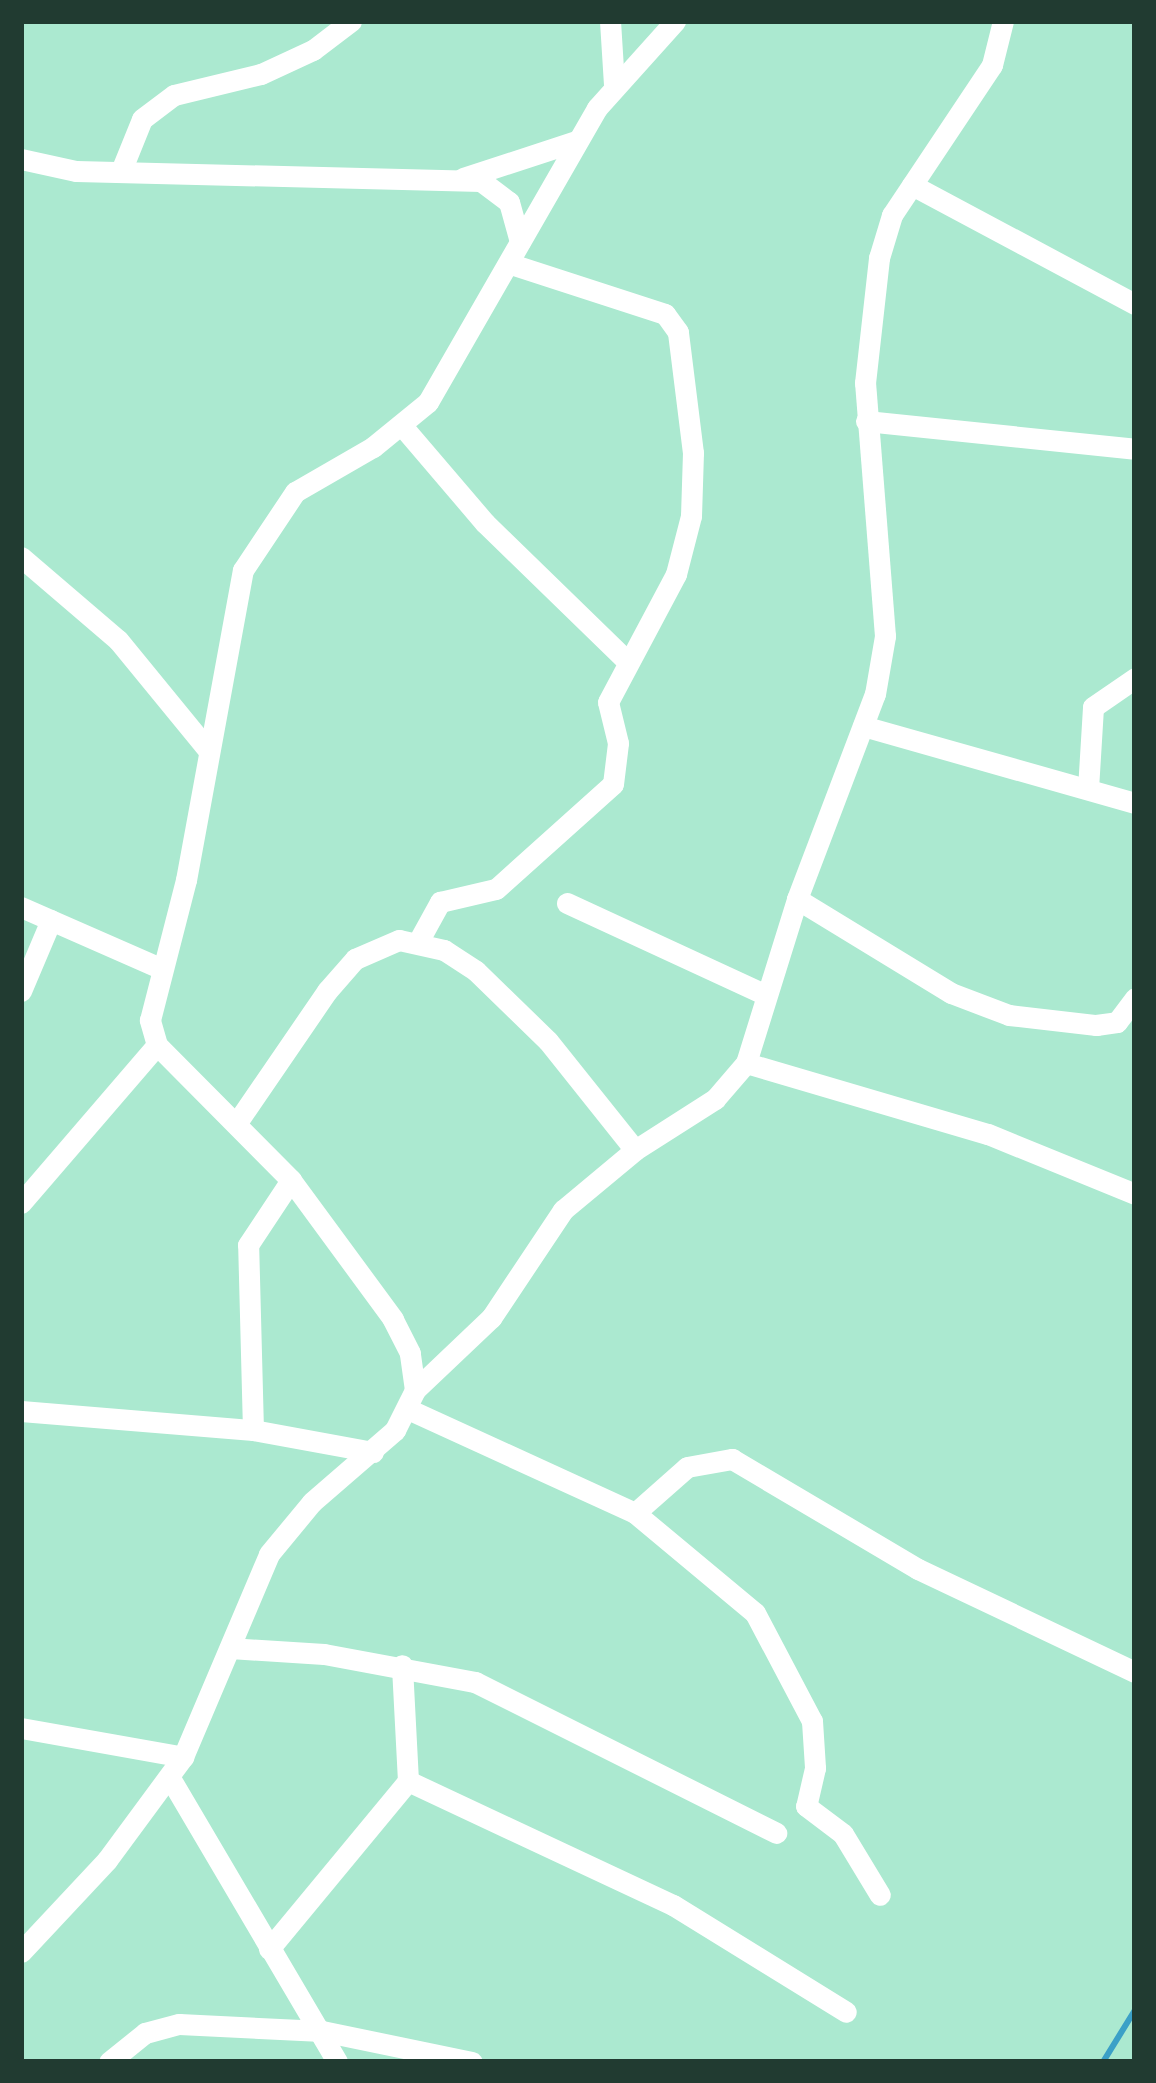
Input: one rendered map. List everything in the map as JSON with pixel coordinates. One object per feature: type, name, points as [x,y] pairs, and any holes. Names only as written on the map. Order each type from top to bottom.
[{"type":"street","points":[[122,171],[142,119],[174,95],[261,74],[313,50],[351,21]]},
{"type":"street","points":[[610,21],[614,84]]},
{"type":"street","points":[[413,1400],[410,1353],[393,1319],[291,1180],[238,1121],[157,1045],[150,1020],[239,588],[256,540],[320,472],[403,427],[428,402],[512,264],[576,141],[614,84],[676,21]]},
{"type":"street","points":[[21,1952],[170,1778],[269,1554],[312,1502],[373,1452],[413,1400],[490,1318],[545,1228],[635,1150],[715,1100],[746,1063],[764,994],[863,726],[885,636],[866,421],[879,258],[912,185],[992,65],[1004,21]]},
{"type":"street","points":[[460,178],[576,141]]},
{"type":"street","points":[[21,159],[122,171],[481,181],[509,202],[520,242]]},
{"type":"street","points":[[912,185],[1135,304]]},
{"type":"street","points":[[418,942],[440,902],[496,889],[613,784],[618,743],[608,702],[676,574],[691,517],[693,453],[678,332],[665,314],[512,264]]},
{"type":"street","points":[[866,421],[1135,449]]},
{"type":"street","points":[[403,427],[485,523],[628,662]]},
{"type":"street","points":[[21,557],[118,640],[208,750]]},
{"type":"street","points":[[1088,788],[1093,707],[1135,678]]},
{"type":"street","points":[[863,726],[1135,803]]},
{"type":"street","points":[[797,899],[951,993],[1009,1015],[1096,1025],[1118,1022],[1135,998]]},
{"type":"street","points":[[568,903],[764,994]]},
{"type":"street","points":[[21,907],[161,969]]},
{"type":"street","points":[[21,991],[51,920]]},
{"type":"street","points":[[238,1121],[355,959],[399,940],[444,950],[511,1002],[635,1150]]},
{"type":"street","points":[[21,1203],[157,1045]]},
{"type":"street","points":[[746,1063],[988,1134],[1135,1194]]},
{"type":"street","points":[[253,1430],[248,1245],[291,1180]]},
{"type":"street","points":[[413,1400],[635,1513],[713,1573],[767,1632],[812,1720],[815,1768],[806,1806],[843,1834],[880,1895]]},
{"type":"street","points":[[21,1411],[253,1430],[373,1452]]},
{"type":"street","points":[[635,1513],[687,1466],[731,1459],[918,1569],[1135,1672]]},
{"type":"street","points":[[230,1648],[402,1665],[475,1682],[776,1833]]},
{"type":"street","points":[[269,1949],[408,1781],[402,1665]]},
{"type":"street","points":[[21,1728],[183,1757]]},
{"type":"street","points":[[170,1778],[337,2062]]},
{"type":"street","points":[[408,1781],[673,1904],[846,2012]]},
{"type":"street","points":[[109,2062],[145,2033],[178,2024],[322,2031],[472,2062]]},
{"type":"waterway","points":[[1103,2062],[1135,2010]]}]
